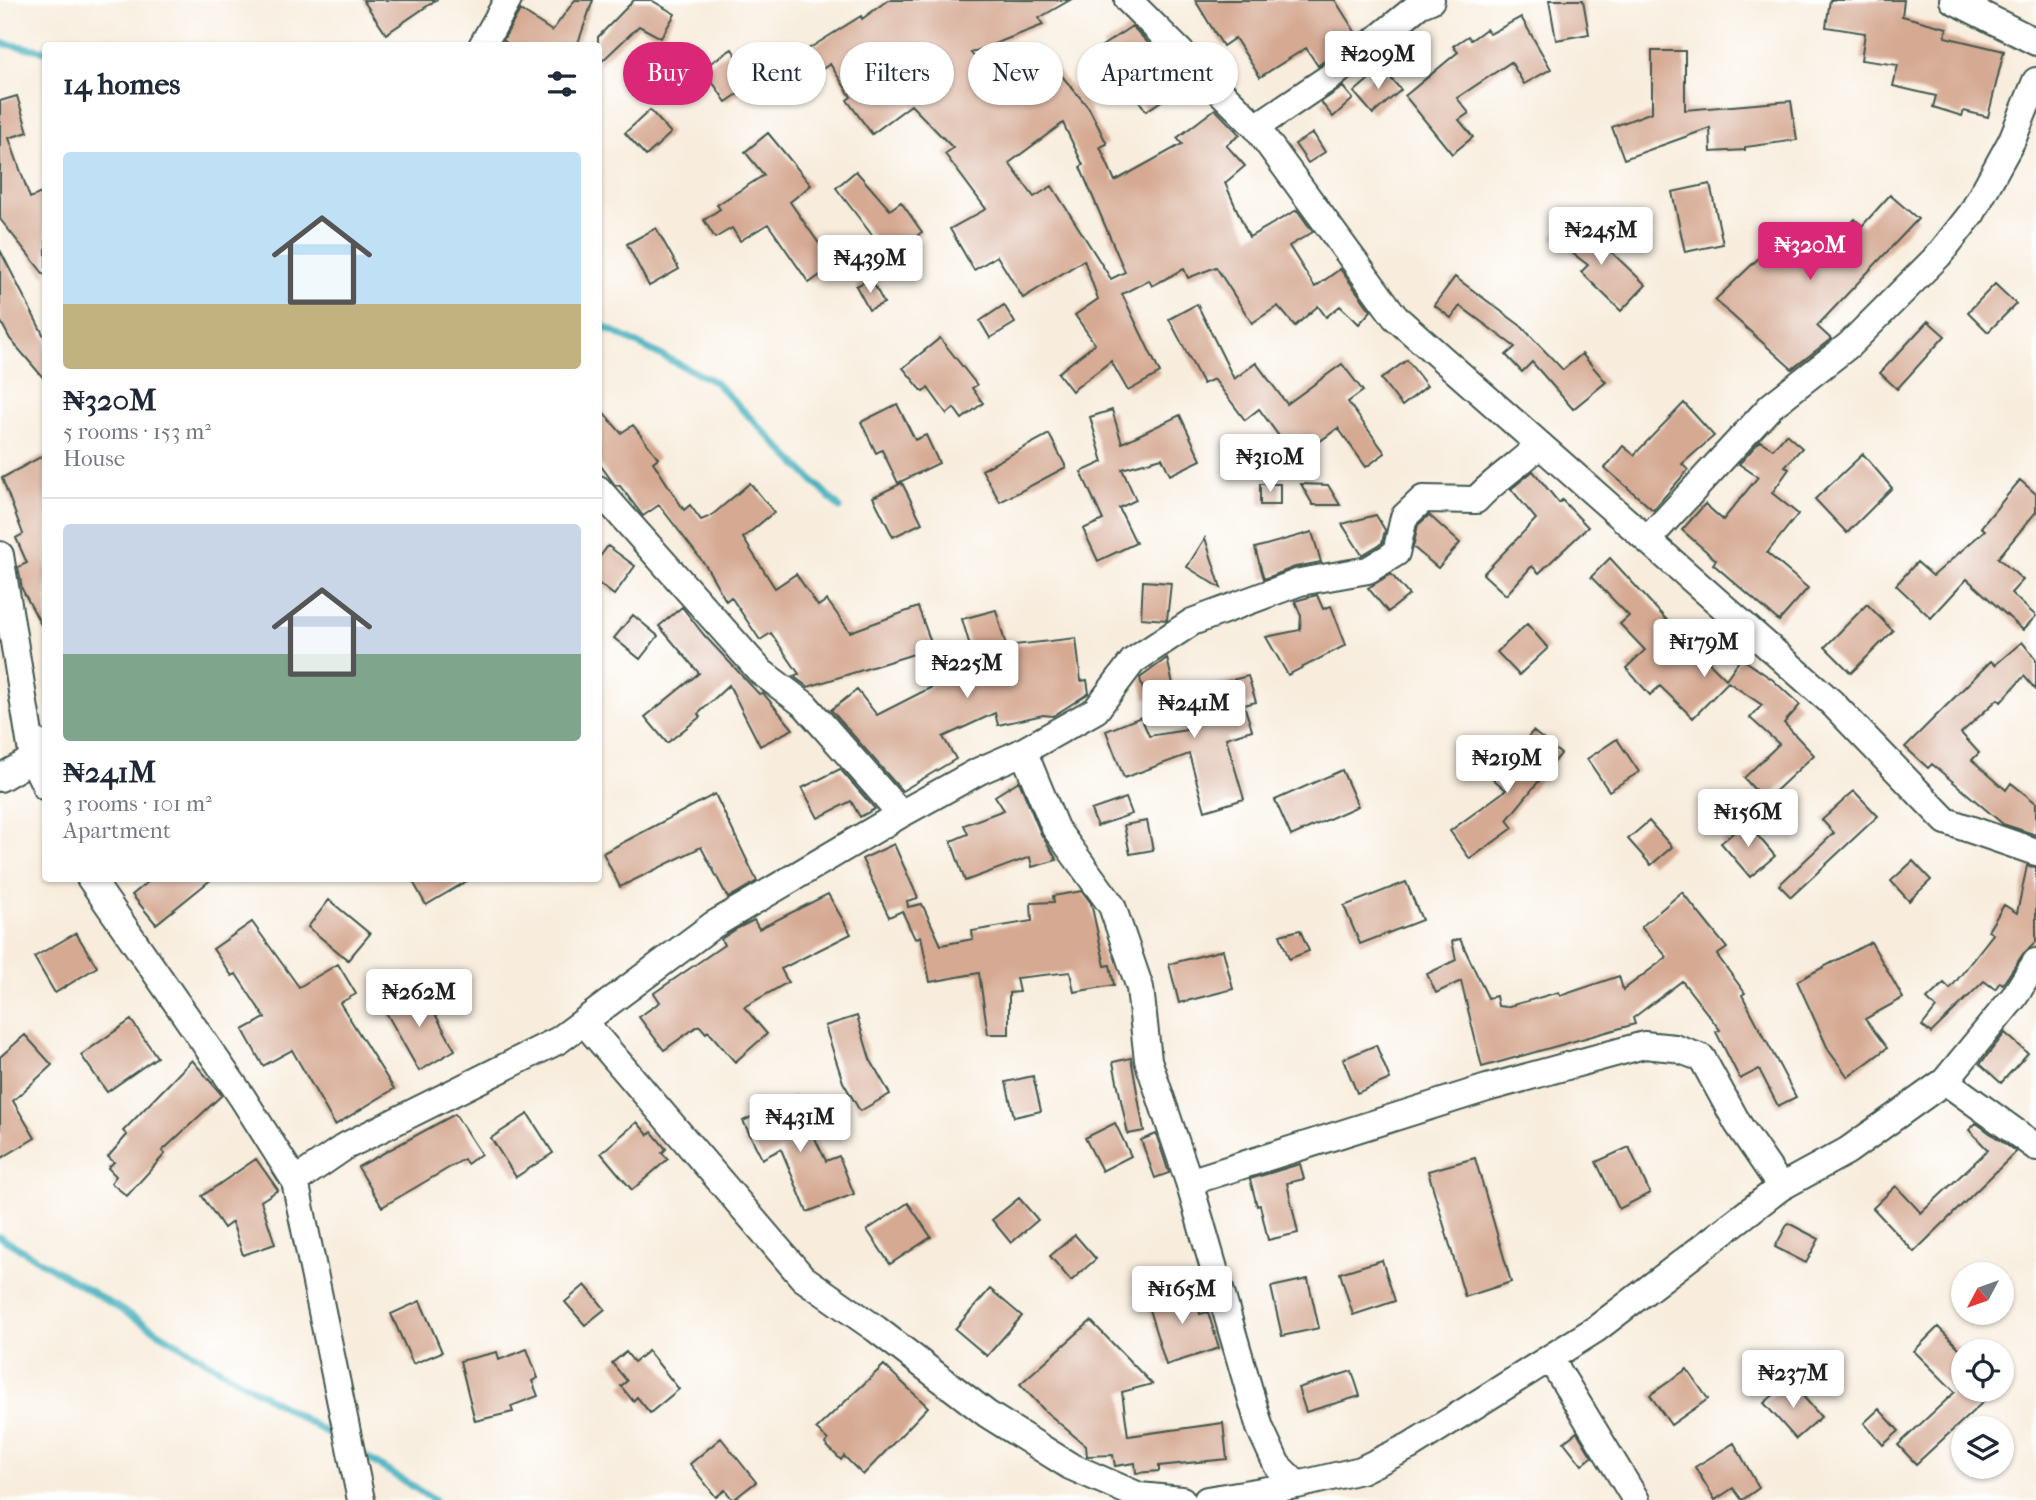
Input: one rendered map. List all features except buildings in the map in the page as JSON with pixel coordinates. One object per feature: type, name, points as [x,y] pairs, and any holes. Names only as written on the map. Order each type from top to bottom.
[{"type":"street","points":[[484,42],[508,0]]},
{"type":"street","points":[[1128,0],[1256,127],[1395,317],[1831,702],[1946,821],[2036,852]]},
{"type":"street","points":[[1256,127],[1333,75],[1419,5],[1431,0]]},
{"type":"street","points":[[1953,0],[2036,42]]},
{"type":"street","points":[[1648,539],[1771,406],[1849,345],[1939,255],[1972,213],[2012,140],[2036,81]]},
{"type":"street","points":[[295,1181],[346,1146],[558,1041],[713,925],[901,814],[979,771],[1018,754],[1096,710],[1133,661],[1192,622],[1300,582],[1368,570],[1396,553],[1404,517],[1423,499],[1476,500],[1493,482],[1522,463],[1539,445]]},
{"type":"street","points":[[602,494],[761,672],[805,705],[901,814]]},
{"type":"street","points":[[602,519],[626,523]]},
{"type":"street","points":[[0,555],[33,758],[42,778]]},
{"type":"street","points":[[0,778],[33,758],[42,734]]},
{"type":"street","points":[[1018,754],[1027,760],[1055,828],[1112,906],[1140,988],[1148,1060],[1189,1182],[1260,1428],[1277,1465],[1297,1485]]},
{"type":"street","points":[[93,882],[242,1097],[295,1181],[361,1500]]},
{"type":"street","points":[[1207,1500],[1297,1485],[1361,1470],[1410,1446],[1596,1329],[1781,1187],[1847,1151],[1945,1081],[2014,997],[2036,962]]},
{"type":"street","points":[[584,1022],[803,1278],[876,1329],[986,1414],[1070,1466],[1139,1496],[1182,1500]]},
{"type":"street","points":[[1189,1182],[1487,1088],[1644,1045],[1675,1048],[1702,1058],[1738,1124],[1781,1187]]},
{"type":"street","points":[[1945,1081],[2036,1147]]},
{"type":"street","points":[[1550,1357],[1636,1500]]},
{"type":"waterway","points":[[0,43],[42,50]]},
{"type":"waterway","points":[[602,326],[715,382],[840,508]]},
{"type":"waterway","points":[[0,1237],[342,1442]]},
{"type":"waterway","points":[[358,1452],[434,1500]]}]
